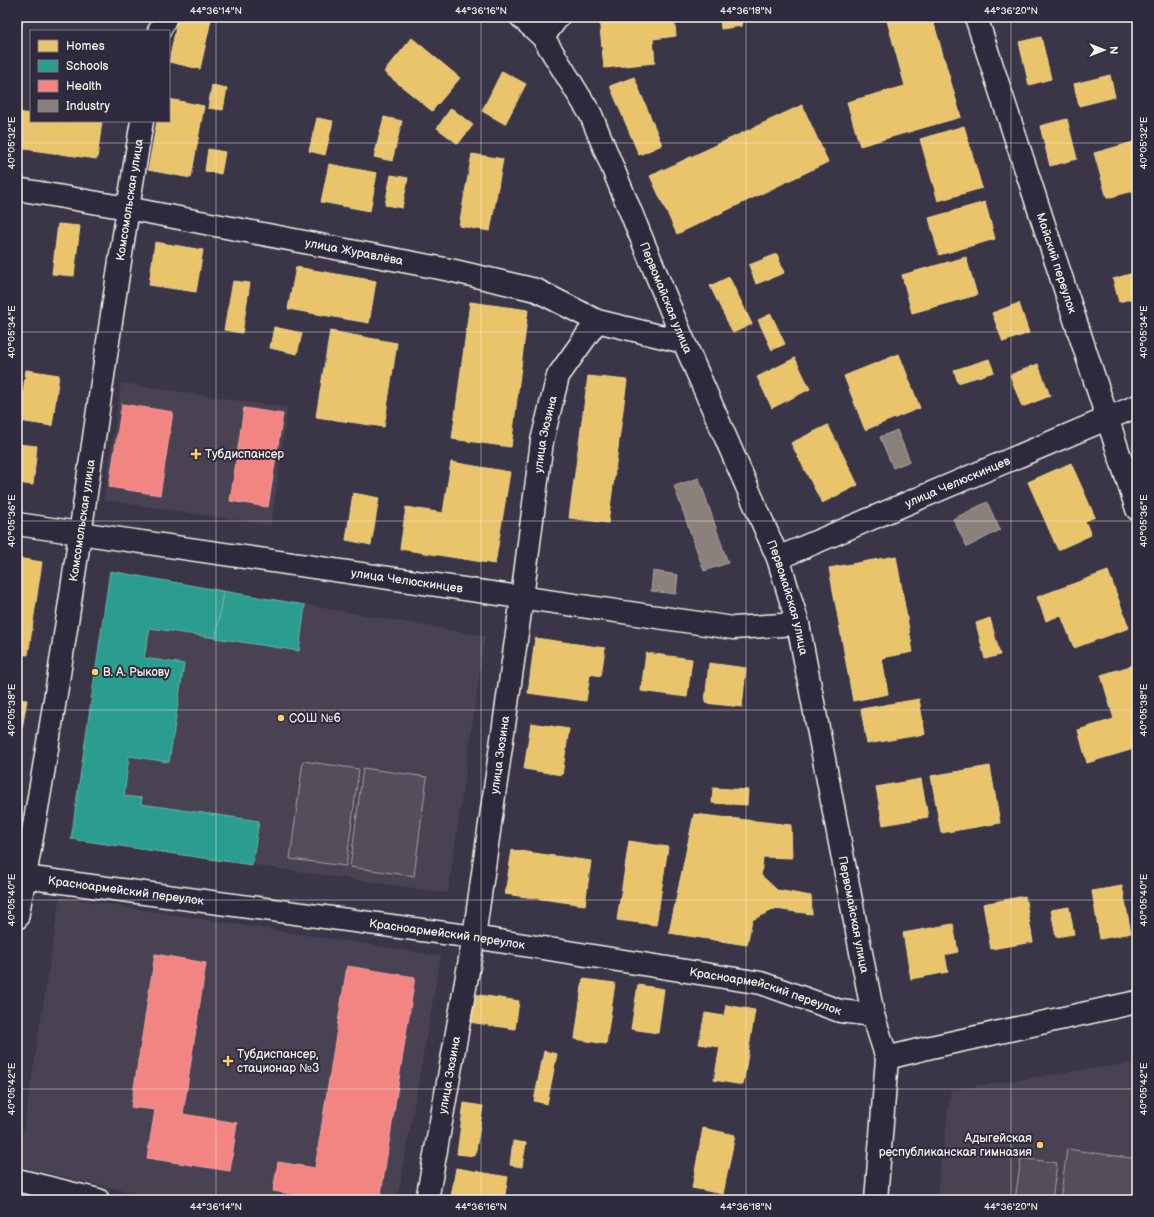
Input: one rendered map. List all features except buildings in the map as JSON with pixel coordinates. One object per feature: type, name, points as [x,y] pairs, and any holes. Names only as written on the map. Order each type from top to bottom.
[{"type":"street","points":[[159,30],[166,17]]},
{"type":"street","name":"Первомайская улица","points":[[521,17],[543,37],[591,115],[684,342],[778,558],[798,624],[873,1015],[887,1058],[876,1200]]},
{"type":"street","points":[[543,37],[558,17]]},
{"type":"street","name":"Майский переулок","points":[[976,17],[1137,509]]},
{"type":"street","name":"Комсомольская улица","points":[[17,918],[21,877],[81,534],[127,208],[142,122]]},
{"type":"street","name":"улица Журавлёва","points":[[17,189],[127,208],[450,270],[536,290],[598,321],[684,342]]},
{"type":"street","name":"улица Зюзина","points":[[427,1200],[474,937],[522,598],[542,441],[558,376],[598,321]]},
{"type":"street","name":"улица Челюскинцев","points":[[778,558],[1137,406]]},
{"type":"street","name":"улица Челюскинцев","points":[[17,524],[733,628],[798,624]]},
{"type":"street","name":"Красноармейский переулок","points":[[21,877],[474,937],[762,983],[840,1011],[873,1015]]},
{"type":"street","points":[[887,1058],[1137,1002]]},
{"type":"street","points":[[17,1180],[98,1200]]},
{"type":"shaded area","name":"Тубдиспансер","points":[[121,383],[288,408],[271,525],[104,500]]},
{"type":"shaded area","name":"СОШ №6","points":[[110,571],[485,636],[448,893],[71,839]]},
{"type":"shaded area","points":[[303,761],[359,769],[346,866],[290,859]]},
{"type":"shaded area","points":[[363,768],[427,777],[414,876],[350,867]]},
{"type":"shaded area","name":"Тубдиспансер, стационар №3","points":[[60,897],[441,956],[397,1200],[164,1200],[18,1166]]},
{"type":"shaded area","name":"Адыгейская республиканская гимназия","points":[[1137,1062],[1137,1200],[936,1200],[951,1090]]},
{"type":"shaded area","points":[[1067,1149],[1137,1159],[1137,1200],[1060,1200]]},
{"type":"shaded area","points":[[1021,1158],[1057,1163],[1052,1200],[1015,1200]]},
{"type":"place","name":"Тубдиспансер","points":[[196,454]]},
{"type":"place","name":"В. А. Рыкову","points":[[95,672]]},
{"type":"place","name":"СОШ №6","points":[[281,718]]},
{"type":"place","name":"Тубдиспансер, стационар №3","points":[[228,1061]]},
{"type":"place","name":"Адыгейская республиканская гимназия","points":[[1040,1145]]}]
